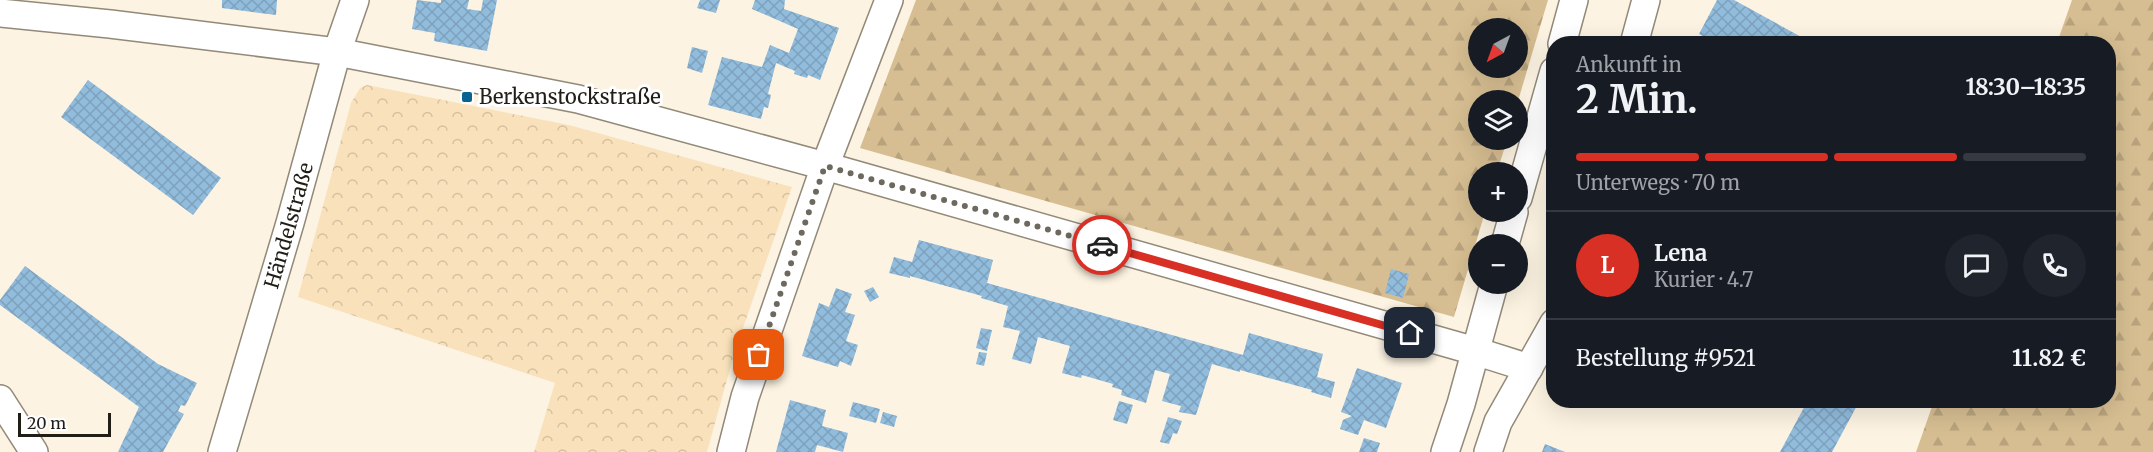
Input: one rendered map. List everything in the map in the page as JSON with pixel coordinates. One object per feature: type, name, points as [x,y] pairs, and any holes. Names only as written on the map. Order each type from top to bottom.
[{"type":"street","name":"Händelstraße","points":[[222,452],[290,223],[337,52],[355,0]]},
{"type":"street","points":[[731,452],[745,397],[825,166],[889,0]]},
{"type":"street","points":[[1564,36],[1574,0]]},
{"type":"street","points":[[1636,36],[1646,0]]},
{"type":"street","points":[[0,13],[337,52],[578,99],[825,166],[1529,368]]},
{"type":"street","points":[[1528,163],[1546,99]]},
{"type":"street","points":[[1445,452],[1461,404],[1491,294]]},
{"type":"street","points":[[1488,452],[1498,422],[1546,337]]},
{"type":"street","points":[[0,399],[34,452]]},
{"type":"green space","points":[[916,0],[1548,0],[1528,67],[1528,18],[1468,18],[1468,78],[1525,78],[1521,90],[1468,90],[1468,150],[1504,150],[1500,162],[1468,162],[1468,222],[1482,222],[1479,234],[1468,234],[1468,270],[1454,317],[860,148]]},
{"type":"green space","points":[[2072,0],[2153,0],[2153,452],[1916,452],[1932,408],[2116,408],[2116,36],[2059,36]]},
{"type":"green space","points":[[367,85],[569,125],[792,187],[735,351],[707,452],[534,452],[555,383],[298,297],[351,103],[360,88]]},
{"type":"building","points":[[222,0],[277,0],[276,15],[222,8]]},
{"type":"building","points":[[417,0],[441,3],[441,0],[469,0],[467,9],[481,11],[483,0],[497,0],[487,51],[434,41],[435,33],[412,29]]},
{"type":"building","points":[[700,0],[720,0],[716,13],[697,8]]},
{"type":"building","points":[[755,0],[785,0],[784,9],[839,28],[820,80],[808,75],[807,78],[794,74],[795,71],[776,63],[768,94],[771,95],[768,108],[764,107],[761,119],[708,105],[722,57],[762,67],[770,45],[789,53],[798,29],[752,9]]},
{"type":"building","points":[[1717,0],[1734,0],[1799,36],[1703,36],[1699,34]]},
{"type":"building","points":[[692,47],[708,51],[702,73],[687,68]]},
{"type":"building","points":[[88,80],[221,178],[193,215],[61,117]]},
{"type":"building","points":[[919,240],[993,260],[987,283],[1243,355],[1249,333],[1323,354],[1317,377],[1335,382],[1331,398],[1311,392],[1312,390],[1212,364],[1196,415],[1179,412],[1181,406],[1162,401],[1170,374],[1155,370],[1146,403],[1121,395],[1122,390],[1112,387],[1113,384],[1082,375],[1081,378],[1062,373],[1070,346],[1038,337],[1031,364],[1012,359],[1020,331],[1003,327],[1008,306],[981,298],[982,296],[910,276],[910,278],[889,273],[894,257],[912,262]]},
{"type":"building","points":[[25,266],[158,364],[197,383],[185,406],[181,405],[178,411],[184,414],[163,452],[118,452],[139,407],[0,305],[0,300]]},
{"type":"building","points":[[1391,269],[1409,274],[1403,298],[1385,293]]},
{"type":"building","points":[[873,287],[879,297],[870,302],[864,291]]},
{"type":"building","points":[[836,288],[852,294],[845,312],[855,315],[846,341],[858,345],[851,366],[840,361],[838,367],[802,356],[819,303],[829,307]]},
{"type":"building","points":[[981,328],[992,330],[987,351],[976,348]]},
{"type":"building","points":[[979,352],[987,353],[984,366],[976,364]]},
{"type":"building","points":[[1357,368],[1402,383],[1386,428],[1364,420],[1358,435],[1340,429],[1343,420],[1352,416],[1341,412]]},
{"type":"building","points":[[790,400],[826,410],[822,426],[848,433],[843,452],[817,445],[815,452],[776,452]]},
{"type":"building","points":[[1119,401],[1133,405],[1127,424],[1113,420]]},
{"type":"building","points":[[853,402],[880,409],[876,423],[849,416]]},
{"type":"building","points":[[1804,408],[1856,408],[1832,452],[1780,452]]},
{"type":"building","points":[[883,412],[897,416],[894,427],[880,423]]},
{"type":"building","points":[[1168,417],[1182,421],[1177,434],[1173,433],[1169,444],[1160,442]]},
{"type":"building","points":[[1364,438],[1380,443],[1377,452],[1359,452]]},
{"type":"building","points":[[1545,444],[1565,452],[1542,452]]},
{"type":"way so far","points":[[759,355],[825,166],[1102,245]]},
{"type":"place","name":"Berkenstockstraße","points":[[467,97]]},
{"type":"route","points":[[1102,245],[1410,333]]}]
